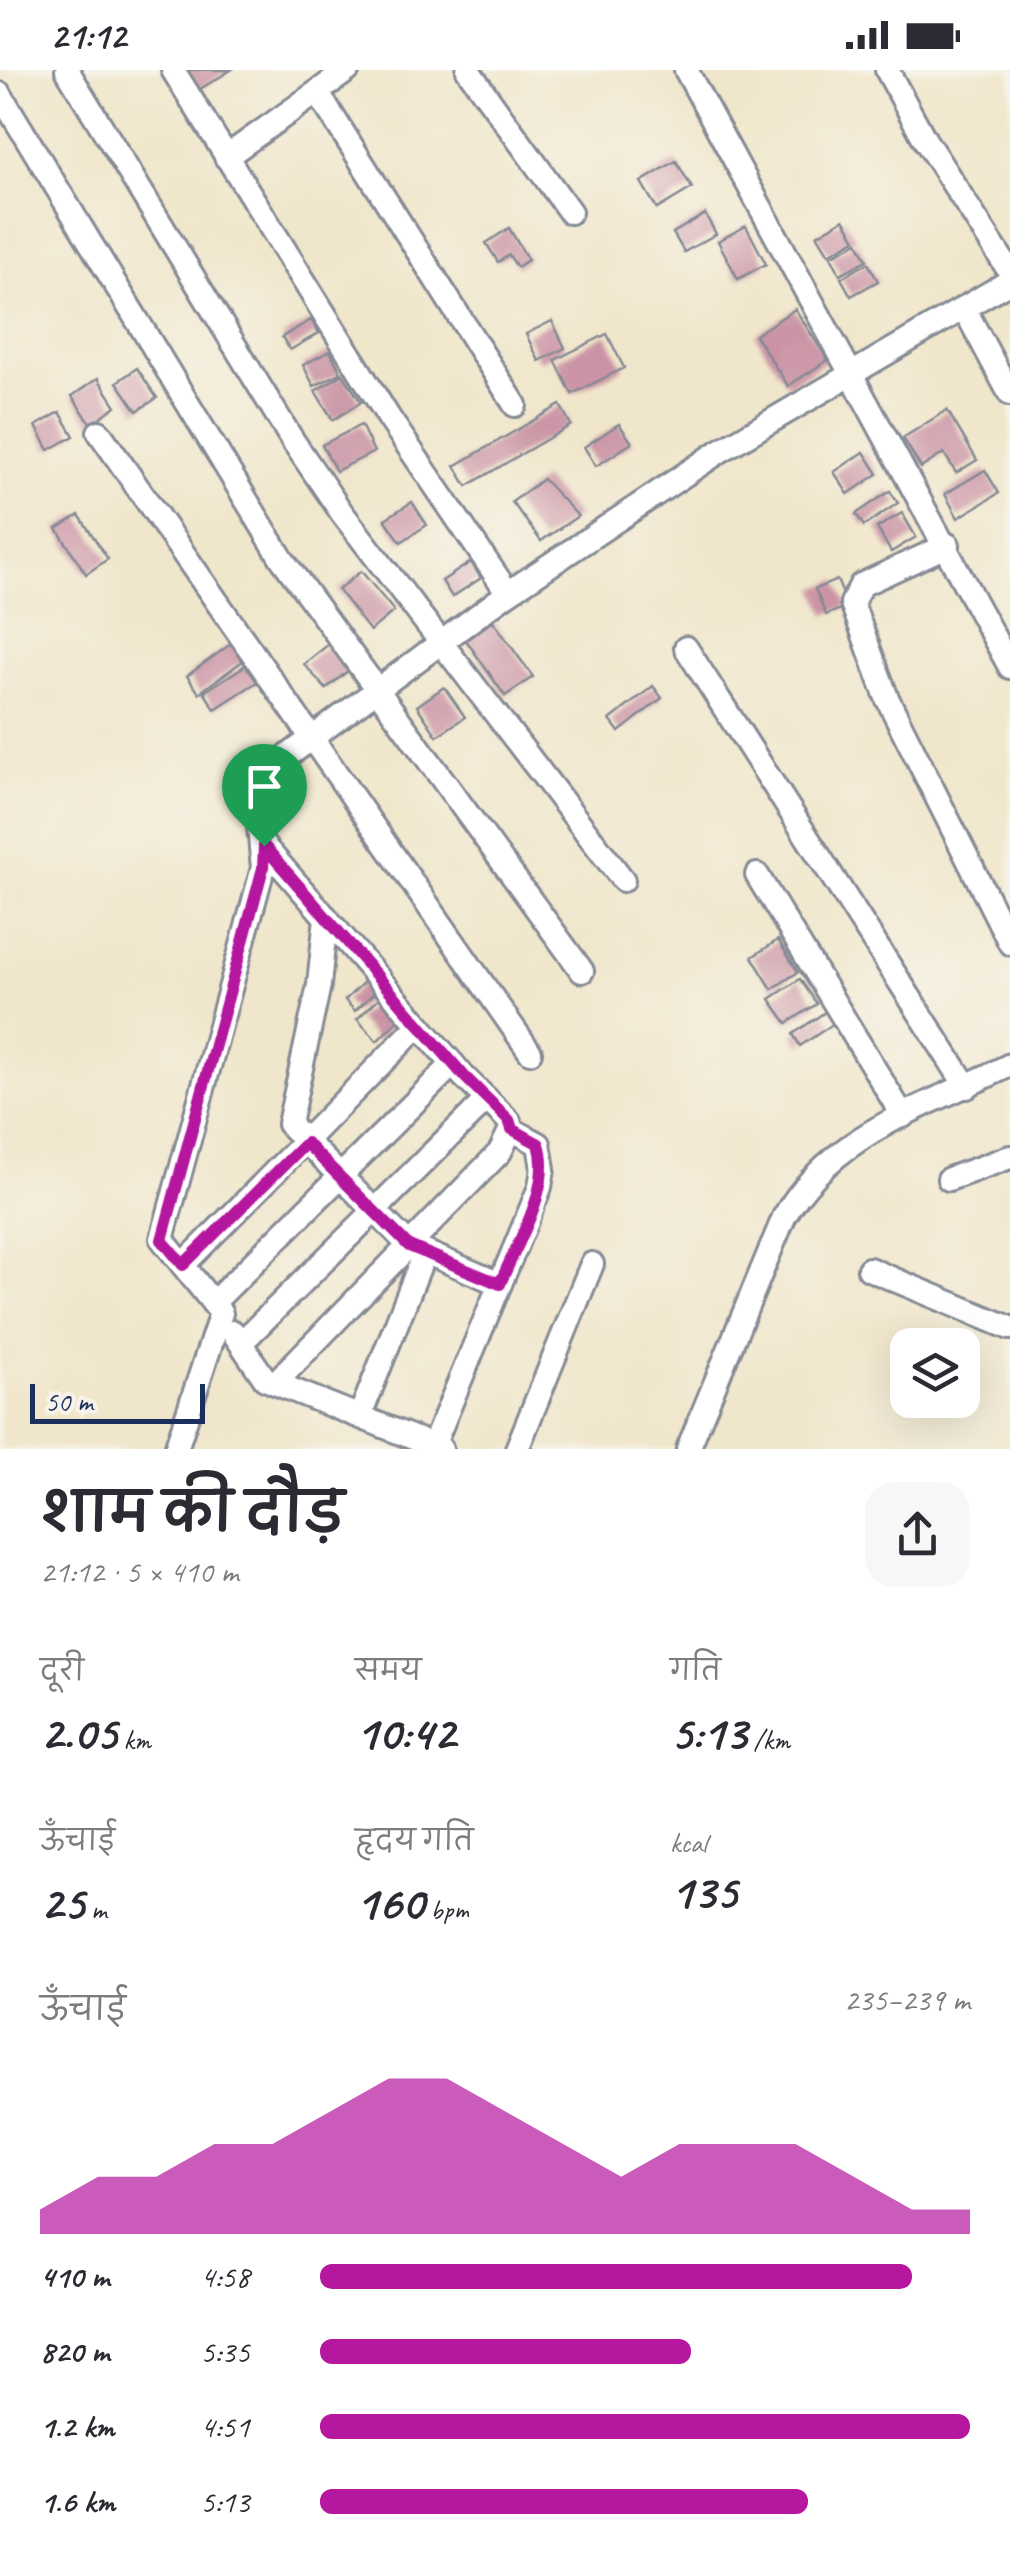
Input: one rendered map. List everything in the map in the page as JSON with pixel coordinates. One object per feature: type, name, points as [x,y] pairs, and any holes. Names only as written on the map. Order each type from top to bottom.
[{"type":"street","points":[[67,70],[291,438],[440,642],[623,880]]},
{"type":"street","points":[[173,70],[389,418],[508,593]]},
{"type":"street","points":[[226,157],[348,70]]},
{"type":"street","points":[[468,70],[570,212]]},
{"type":"street","points":[[686,70],[948,544],[1010,667]]},
{"type":"street","points":[[887,70],[925,140],[1010,272]]},
{"type":"street","points":[[318,93],[515,405]]},
{"type":"street","points":[[0,94],[303,591],[377,686],[582,971]]},
{"type":"street","points":[[264,846],[453,1064],[509,1120],[512,1129],[539,1144],[543,1169],[437,1447],[265,1379],[217,1308],[162,1240],[263,868],[264,846],[257,807],[266,772],[377,686],[508,593],[720,451],[1010,282]]},
{"type":"street","points":[[964,308],[1010,394]]},
{"type":"street","points":[[100,432],[530,1052]]},
{"type":"street","points":[[948,544],[861,585],[852,603],[887,698],[1010,943]]},
{"type":"street","points":[[686,648],[966,1087]]},
{"type":"street","points":[[757,875],[903,1116]]},
{"type":"street","points":[[326,917],[320,985],[288,1116],[293,1132],[417,1249],[500,1284]]},
{"type":"street","points":[[183,1265],[419,1025]]},
{"type":"street","points":[[176,1449],[217,1308],[340,1174],[453,1064]]},
{"type":"street","points":[[688,1449],[784,1217],[804,1183],[866,1134],[1010,1065]]},
{"type":"street","points":[[241,1343],[487,1099]]},
{"type":"street","points":[[275,1383],[417,1249],[500,1152],[512,1129]]},
{"type":"street","points":[[949,1179],[1010,1156]]},
{"type":"street","points":[[360,1416],[417,1249]]},
{"type":"street","points":[[517,1449],[592,1264]]},
{"type":"street","points":[[869,1269],[1010,1328]]},
{"type":"building","points":[[188,70],[231,70],[197,91]]},
{"type":"building","points":[[676,161],[692,188],[657,209],[641,182]]},
{"type":"building","points":[[705,214],[716,234],[684,252],[673,233]]},
{"type":"building","points":[[844,219],[856,239],[829,254],[817,235]]},
{"type":"building","points":[[746,226],[766,264],[738,279],[718,241]]},
{"type":"building","points":[[509,228],[528,260],[517,267],[509,255],[498,262],[486,243]]},
{"type":"building","points":[[858,242],[867,260],[840,274],[831,256]]},
{"type":"building","points":[[868,263],[878,281],[851,296],[841,278]]},
{"type":"building","points":[[795,309],[828,360],[788,386],[755,335]]},
{"type":"building","points":[[311,320],[319,333],[290,350],[282,337]]},
{"type":"building","points":[[552,321],[565,348],[539,361],[526,334]]},
{"type":"building","points":[[607,334],[624,368],[572,394],[555,360]]},
{"type":"building","points":[[330,351],[341,373],[314,386],[303,365]]},
{"type":"building","points":[[137,368],[157,398],[137,411],[117,382]]},
{"type":"building","points":[[343,374],[361,402],[333,420],[315,391]]},
{"type":"building","points":[[98,378],[116,406],[91,424],[72,396]]},
{"type":"building","points":[[560,405],[571,425],[467,486],[455,466]]},
{"type":"building","points":[[947,410],[977,460],[956,473],[944,453],[921,468],[903,438]]},
{"type":"building","points":[[60,412],[74,436],[49,450],[36,426]]},
{"type":"building","points":[[619,424],[632,443],[596,466],[584,447]]},
{"type":"building","points":[[361,425],[374,452],[336,471],[322,445]]},
{"type":"building","points":[[864,452],[878,474],[848,494],[834,472]]},
{"type":"building","points":[[985,470],[999,493],[958,518],[945,494]]},
{"type":"building","points":[[543,479],[578,516],[541,541],[512,502]]},
{"type":"building","points":[[890,491],[898,503],[864,526],[856,514]]},
{"type":"building","points":[[412,502],[427,525],[401,542],[385,519]]},
{"type":"building","points":[[902,513],[916,537],[891,552],[877,528]]},
{"type":"building","points":[[79,515],[108,559],[86,574],[57,529]]},
{"type":"building","points":[[471,562],[481,578],[452,597],[442,581]]},
{"type":"building","points":[[361,571],[394,611],[370,631],[338,590]]},
{"type":"building","points":[[837,580],[848,606],[826,615],[815,589]]},
{"type":"building","points":[[493,621],[533,677],[505,696],[466,640]]},
{"type":"building","points":[[232,643],[244,660],[199,693],[187,676]]},
{"type":"building","points":[[329,644],[350,669],[326,689],[304,664]]},
{"type":"building","points":[[246,665],[257,682],[215,709],[204,692]]},
{"type":"building","points":[[653,686],[662,698],[619,732],[610,720]]},
{"type":"building","points":[[444,687],[465,717],[437,736],[417,706]]},
{"type":"building","points":[[778,940],[798,972],[772,989],[752,957]]},
{"type":"building","points":[[368,978],[378,989],[355,1011],[345,1000]]},
{"type":"building","points":[[800,979],[817,1004],[787,1023],[770,999]]},
{"type":"building","points":[[380,997],[400,1019],[377,1041],[357,1019]]},
{"type":"building","points":[[825,1012],[833,1024],[800,1046],[793,1034]]},
{"type":"route","points":[[264,846],[464,1076],[509,1120],[512,1129],[539,1144],[543,1169],[540,1188],[500,1284],[409,1246],[306,1143],[183,1265],[162,1240],[221,1032],[263,868],[264,846]]}]
